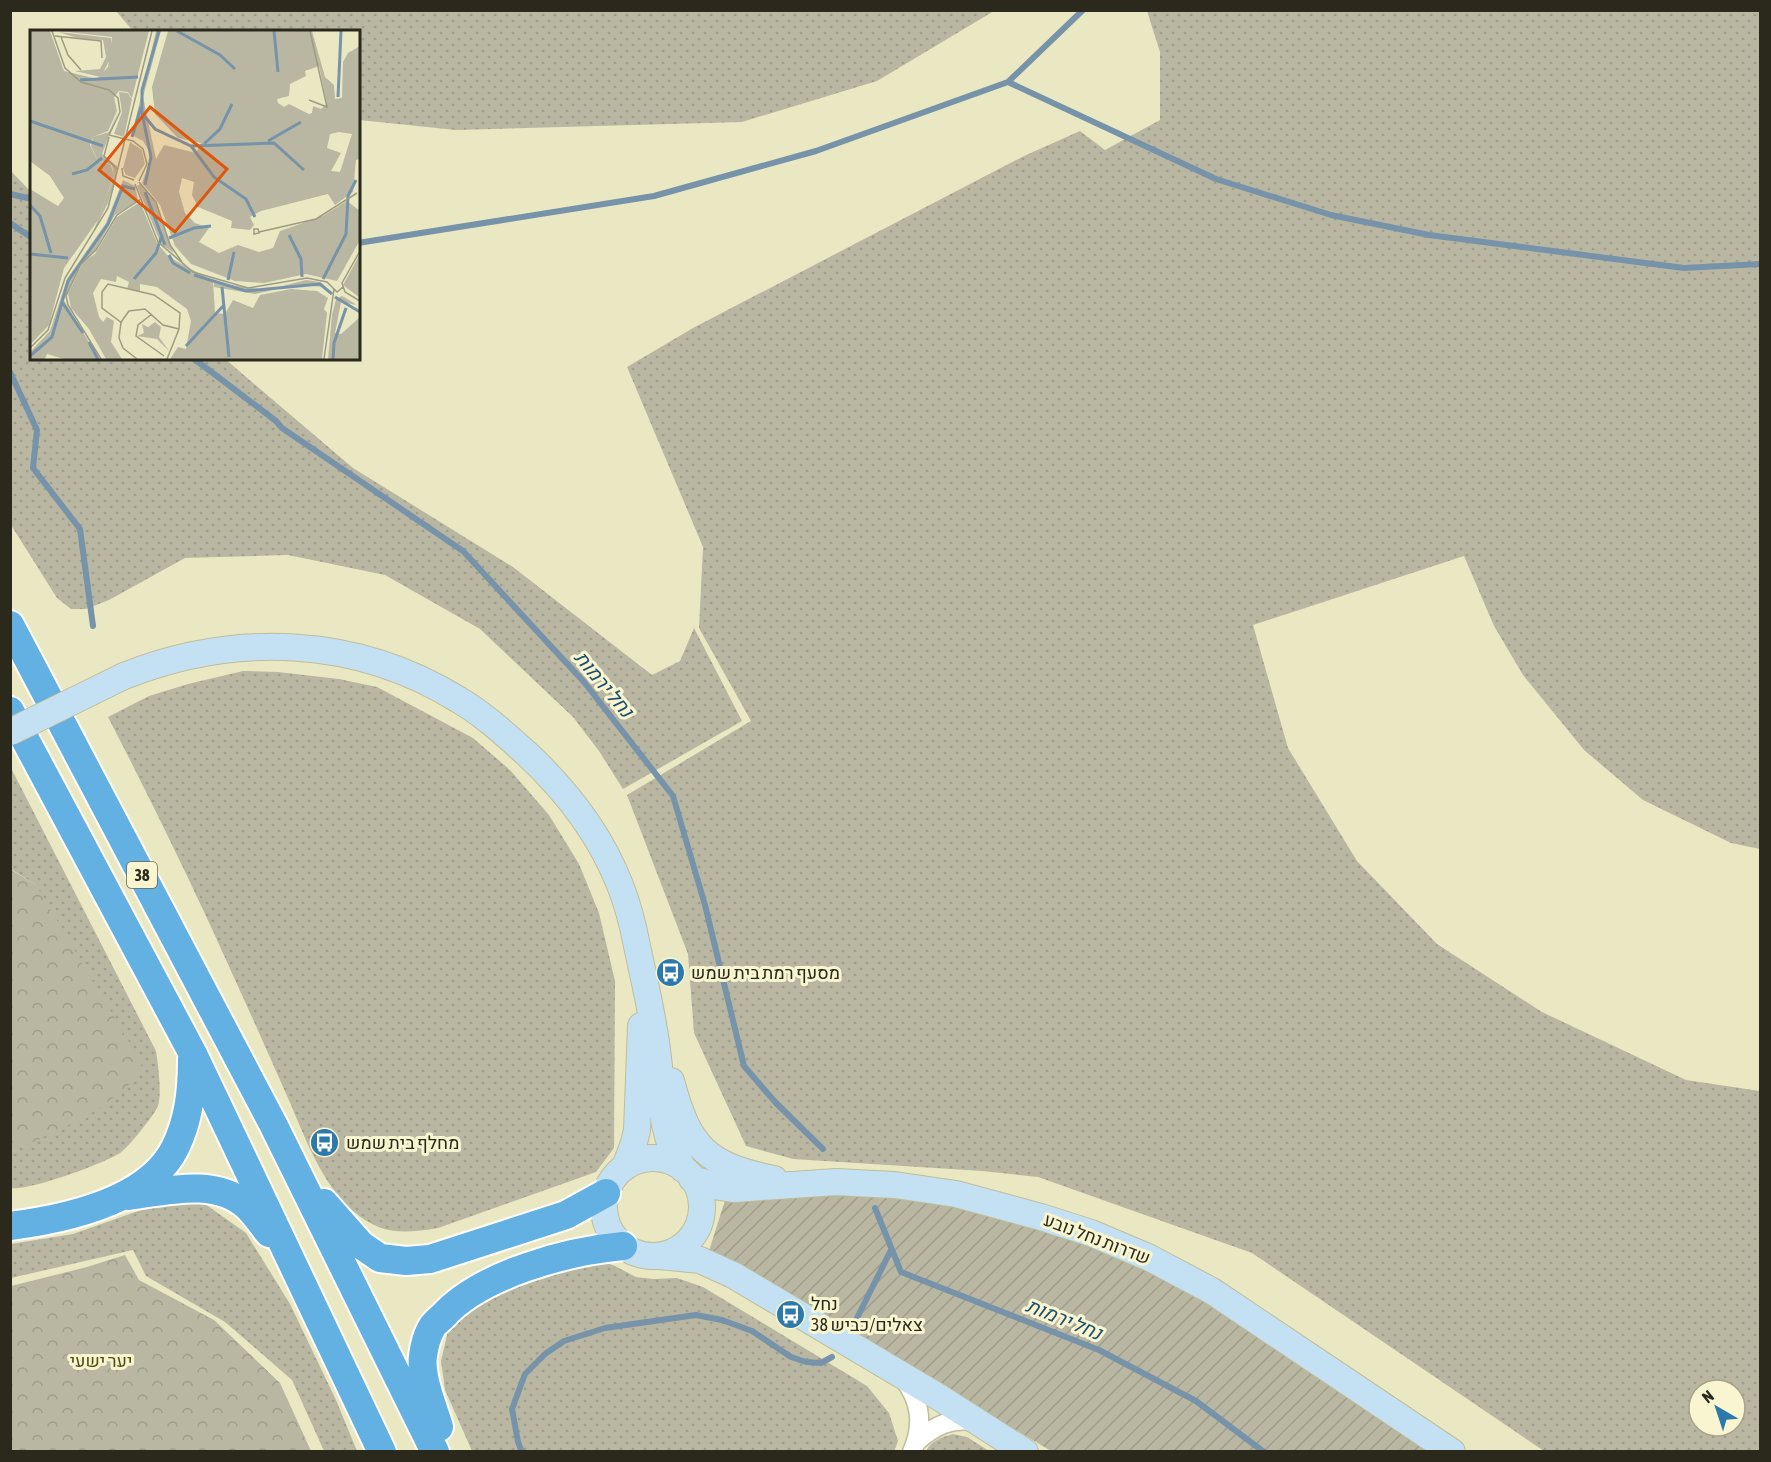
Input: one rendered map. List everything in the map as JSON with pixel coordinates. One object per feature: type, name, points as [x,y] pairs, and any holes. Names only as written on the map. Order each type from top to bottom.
[{"type":"highway","name":"38","points":[[10,625],[273,1125],[435,1452]]},
{"type":"highway","name":"38","points":[[10,711],[193,1054],[382,1452]]},
{"type":"highway","points":[[10,1226],[50,1221],[97,1207],[120,1197],[149,1179],[163,1166],[174,1150],[182,1131],[191,1096],[193,1054]]},
{"type":"highway","points":[[273,1125],[328,1210],[361,1245],[380,1258],[406,1262],[430,1259],[566,1215],[606,1192]]},
{"type":"highway","points":[[120,1197],[189,1188],[229,1195],[247,1206],[296,1270]]},
{"type":"highway","points":[[447,1452],[426,1387],[423,1358],[431,1328],[454,1304],[492,1281],[579,1252],[623,1246]]},
{"type":"main road","points":[[10,732],[155,663],[189,654],[266,645],[345,654],[388,666],[428,682],[460,700],[488,720],[561,788],[594,833],[608,858],[632,920],[650,1003],[677,1102],[695,1142],[717,1161],[733,1168],[798,1184]]},
{"type":"main road","points":[[625,1167],[634,1143],[639,1105],[641,1011],[638,948]]},
{"type":"main road","points":[[650,1003],[665,1125],[669,1140],[701,1198],[698,1226],[685,1244],[673,1252],[660,1256]]},
{"type":"main road","points":[[687,1174],[664,1160],[650,1158],[625,1167],[610,1182],[606,1192],[604,1209],[606,1222],[612,1235],[623,1246],[639,1254],[686,1258],[713,1264],[897,1372],[1025,1452]]},
{"type":"main road","name":"שדרות נחל נובע","points":[[687,1174],[720,1187],[733,1189],[836,1182],[895,1185],[933,1190],[1031,1214],[1091,1233],[1150,1258],[1212,1291],[1452,1452]]},
{"type":"street","points":[[897,1372],[911,1390],[919,1409],[920,1428],[914,1447]]},
{"type":"street","points":[[914,1447],[927,1432],[948,1421],[978,1422]]},
{"type":"green space","points":[[116,11],[994,11],[877,81],[742,122],[456,130],[360,120],[360,30],[132,30]]},
{"type":"green space","points":[[1147,11],[1760,11],[1760,849],[1731,843],[1643,800],[1584,750],[1523,675],[1494,626],[1464,556],[1253,625],[1288,748],[1357,861],[1437,944],[1542,1012],[1686,1080],[1760,1091],[1760,1451],[1544,1451],[1252,1253],[1038,1177],[982,1171],[793,1159],[746,1146],[694,1033],[688,954],[627,795],[751,721],[699,628],[703,547],[627,367],[693,328],[1024,156],[1080,131],[1105,150],[1160,120],[1160,52]]},
{"type":"green space","points":[[10,170],[30,191],[30,360],[226,360],[353,468],[513,567],[652,675],[680,661],[694,628],[742,721],[623,789],[599,751],[573,717],[480,629],[385,575],[288,555],[185,558],[109,600],[86,609],[71,609],[57,598],[11,525]]},
{"type":"green space","points":[[243,671],[278,672],[339,679],[377,687],[473,738],[510,770],[549,815],[579,864],[599,913],[615,981],[614,1148],[596,1172],[438,1228],[403,1232],[383,1229],[363,1219],[332,1188],[307,1143],[190,882],[108,717],[149,696]]},
{"type":"green space","points":[[10,766],[156,1051],[160,1086],[156,1110],[135,1138],[120,1153],[66,1176],[20,1188],[11,1188],[11,1152],[17,1149],[36,885],[11,869]]},
{"type":"green space","points":[[10,869],[36,885],[142,1064],[126,1089],[86,1117],[11,1152]]},
{"type":"green space","points":[[804,1191],[938,1197],[1088,1240],[1204,1296],[1440,1451],[1051,1451],[800,1301],[708,1254],[727,1194]]},
{"type":"green space","points":[[198,1199],[246,1233],[290,1304],[336,1400],[357,1451],[324,1451],[292,1380],[225,1322],[146,1276],[133,1250],[11,1278],[11,1244],[73,1234],[161,1203]]},
{"type":"green space","name":"יער ישעי","points":[[125,1255],[139,1280],[214,1320],[280,1383],[311,1451],[11,1451],[11,1286]]},
{"type":"green space","points":[[594,1258],[636,1277],[677,1278],[703,1287],[867,1386],[889,1413],[898,1441],[894,1452],[472,1451],[445,1390],[441,1361],[451,1318],[491,1290]]},
{"type":"green space","points":[[953,1434],[967,1437],[989,1451],[926,1451],[934,1442]]},
{"type":"waterway","points":[[360,243],[654,196],[816,151],[1008,82],[1083,10]]},
{"type":"waterway","points":[[1008,82],[1216,179],[1331,215],[1429,235],[1684,268],[1760,264]]},
{"type":"waterway","points":[[10,194],[30,199]]},
{"type":"waterway","name":"נחל ירמות","points":[[10,223],[30,237]]},
{"type":"waterway","name":"נחל ירמות","points":[[196,360],[282,428],[463,551],[584,682],[673,796],[705,905],[744,1066],[776,1103],[823,1149]]},
{"type":"waterway","points":[[10,372],[37,430],[33,468],[80,529],[93,626]]},
{"type":"waterway","name":"נחל ירמות","points":[[875,1208],[901,1272],[1099,1350],[1196,1401],[1264,1452]]},
{"type":"waterway","points":[[854,1324],[891,1250]]},
{"type":"waterway","points":[[522,1452],[512,1409],[525,1374],[545,1354],[564,1341],[605,1328],[696,1315],[722,1320],[752,1331],[791,1357],[806,1362],[821,1363],[832,1357]]},
{"type":"place","name":"מסעף רמת בית שמש","points":[[670,973]]},
{"type":"place","name":"מחלף בית שמש","points":[[325,1143]]},
{"type":"place","name":"נחל צאלים/כביש 38","points":[[790,1314]]}]
